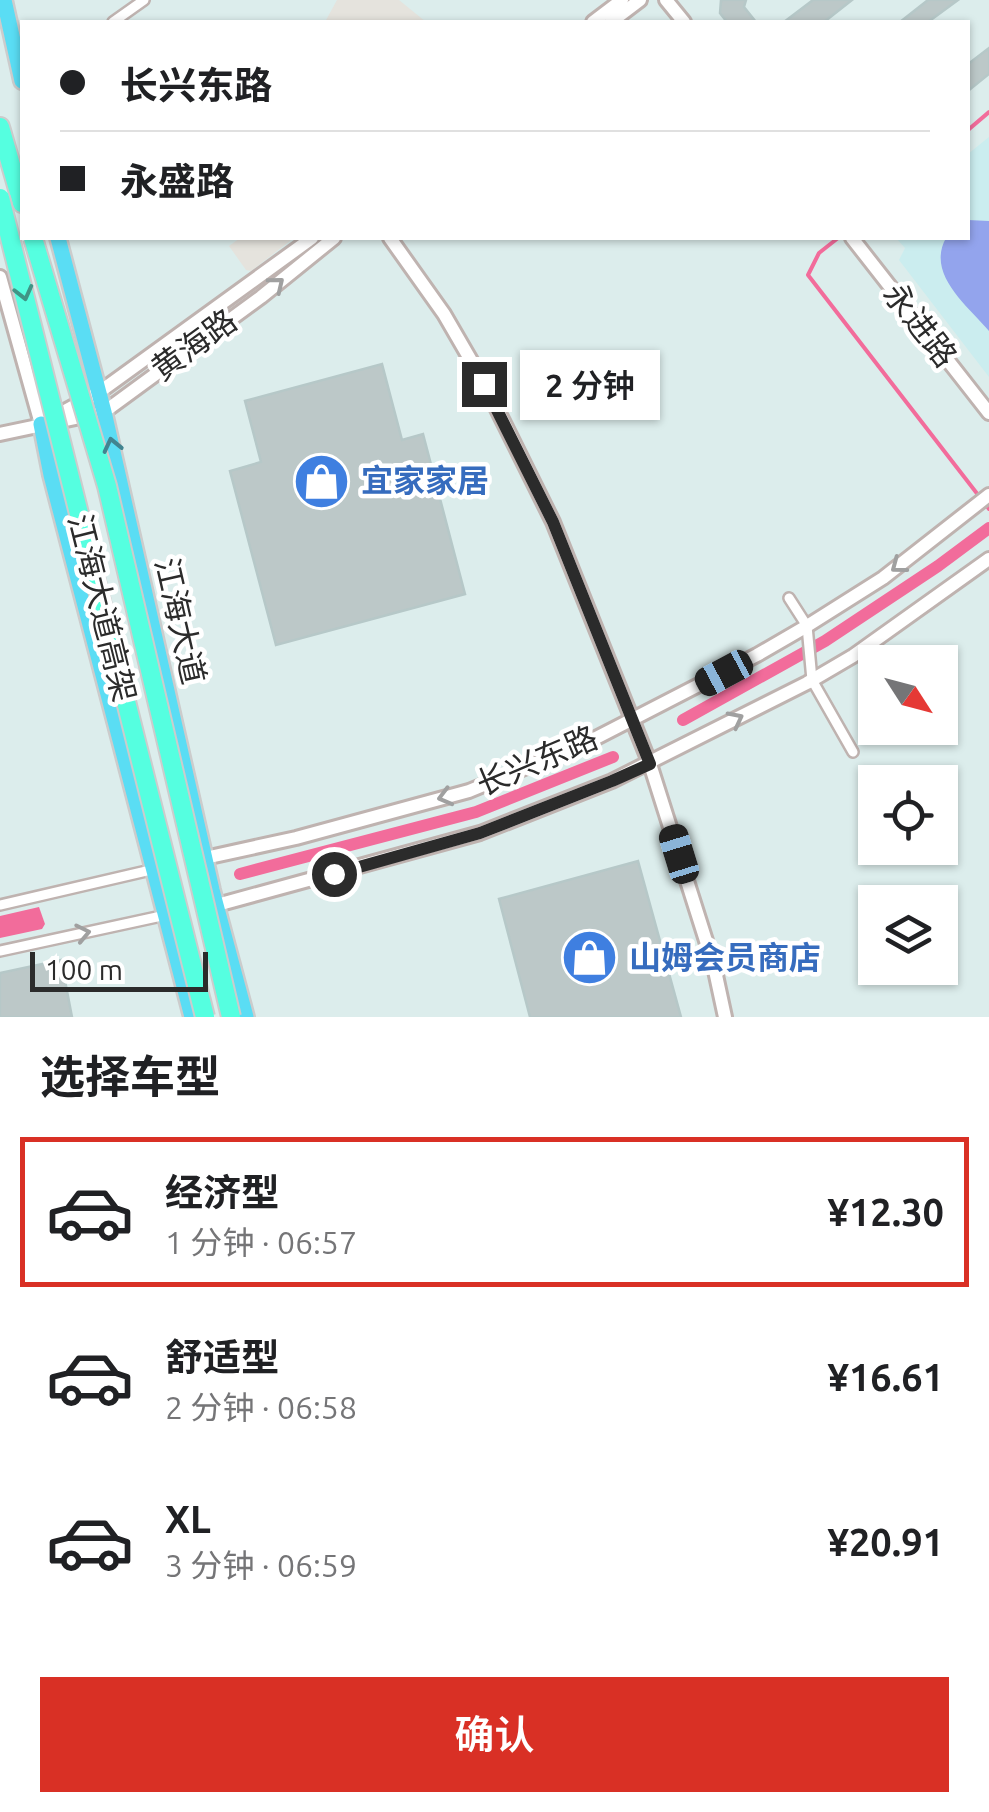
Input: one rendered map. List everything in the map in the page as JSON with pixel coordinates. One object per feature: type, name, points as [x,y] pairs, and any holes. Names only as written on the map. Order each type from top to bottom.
[{"type":"highway","points":[[0,115],[0,129],[20,197]]},
{"type":"highway","name":"江海大道高架","points":[[1,205],[205,1017]]},
{"type":"highway","name":"江海大道高架","points":[[34,240],[106,486],[231,1017]]},
{"type":"main road","points":[[4,0],[20,66]]},
{"type":"main road","name":"江海大道","points":[[59,240],[104,412],[216,906],[246,1017]]},
{"type":"main road","points":[[41,424],[192,1017]]},
{"type":"street","points":[[117,20],[144,0]]},
{"type":"street","points":[[596,20],[622,0]]},
{"type":"street","points":[[615,20],[640,0]]},
{"type":"street","points":[[666,0],[682,20]]},
{"type":"street","name":"黄海路","points":[[41,424],[98,392],[309,240]]},
{"type":"street","name":"黄海路","points":[[0,434],[104,412],[332,240]]},
{"type":"street","points":[[391,240],[444,314],[553,522],[650,764],[714,966],[725,1017]]},
{"type":"street","name":"永进路","points":[[854,241],[989,412]]},
{"type":"street","points":[[0,277],[41,424]]},
{"type":"street","name":"长兴东路","points":[[205,858],[469,791],[594,739],[807,626],[883,578],[989,495]]},
{"type":"street","name":"长兴东路","points":[[216,906],[480,833],[650,764],[812,680],[868,646],[989,559]]},
{"type":"street","points":[[790,598],[807,626],[812,680],[853,752]]},
{"type":"street","points":[[0,905],[155,869]]},
{"type":"street","points":[[0,951],[166,916]]},
{"type":"shaded area","points":[[337,0],[399,0],[424,20],[326,20]]},
{"type":"shaded area","points":[[989,137],[989,377],[899,260],[905,248],[898,240],[970,240],[970,152]]},
{"type":"shaded area","points":[[970,220],[989,221],[989,331],[952,288],[941,264],[945,240],[970,240]]},
{"type":"shaded area","points":[[237,240],[291,240],[251,271],[246,270],[229,246]]},
{"type":"shaded area","points":[[39,907],[45,924],[42,929],[0,938],[0,916]]},
{"type":"building","points":[[721,0],[746,0],[744,7],[754,20],[725,20],[720,13]]},
{"type":"building","points":[[813,0],[852,0],[827,20],[787,20]]},
{"type":"building","points":[[928,0],[958,0],[931,20],[903,20]]},
{"type":"building","points":[[989,48],[989,74],[970,89],[970,62]]},
{"type":"building","points":[[382,364],[402,440],[423,434],[465,594],[276,645],[230,471],[261,462],[245,401]]},
{"type":"building","name":"山姆会员商店","points":[[638,861],[681,1017],[530,1017],[499,899]]},
{"type":"building","points":[[61,960],[72,1017],[0,1017],[0,973]]},
{"type":"waterway","points":[[970,128],[989,112]]},
{"type":"waterway","points":[[835,240],[819,253],[808,275],[989,509]]},
{"type":"waterway","points":[[683,720],[825,641],[989,528]]},
{"type":"waterway","points":[[240,874],[476,812],[613,757]]},
{"type":"place","name":"宜家家居","points":[[322,481]]},
{"type":"place","name":"山姆会员商店","points":[[590,958]]},
{"type":"route","points":[[334,874],[480,833],[650,764],[553,522],[484,384]]}]
